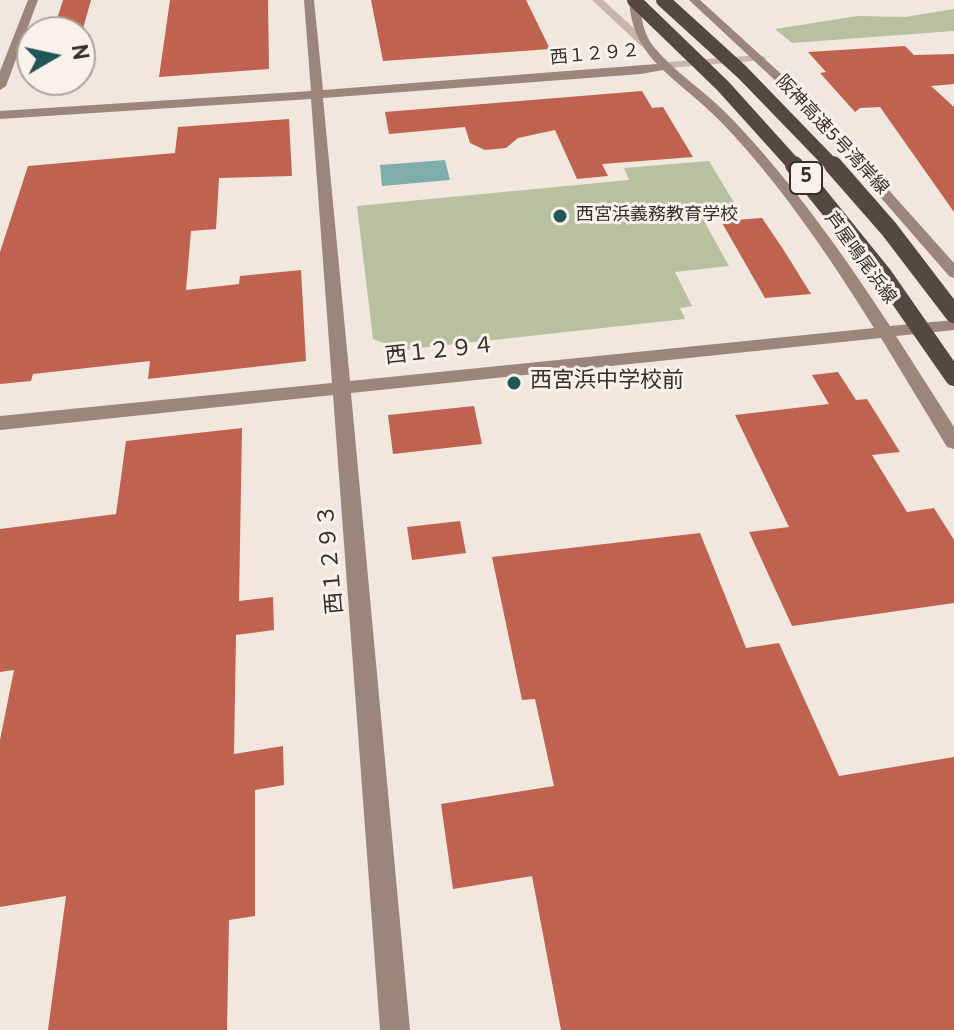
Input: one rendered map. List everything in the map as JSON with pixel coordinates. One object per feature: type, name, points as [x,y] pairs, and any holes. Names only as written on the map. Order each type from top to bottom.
[{"type":"highway","name":"5","points":[[634,0],[721,82],[778,145],[907,306],[954,377]]},
{"type":"highway","name":"阪神高速5号湾岸線","points":[[663,0],[750,78],[808,139],[878,218],[954,314]]},
{"type":"street","points":[[0,86],[33,0]]},
{"type":"street","name":"西１２９３","points":[[309,0],[395,1030]]},
{"type":"street","points":[[597,0],[645,44]]},
{"type":"street","points":[[634,0],[636,23],[645,44]]},
{"type":"street","points":[[694,0],[760,58],[856,160],[954,273]]},
{"type":"street","name":"芦屋鳴尾浜線","points":[[645,44],[728,122],[769,171],[886,330],[954,442]]},
{"type":"street","points":[[668,65],[760,58]]},
{"type":"street","name":"西１２９２","points":[[0,113],[21,116],[318,90],[641,71],[668,65]]},
{"type":"street","name":"西１２９４","points":[[0,423],[954,325]]},
{"type":"green space","points":[[954,9],[954,31],[792,43],[775,29],[858,16],[905,17]]},
{"type":"green space","points":[[709,161],[738,209],[699,212],[729,266],[675,272],[692,306],[680,308],[685,319],[401,350],[373,339],[357,206],[629,180],[624,168]]},
{"type":"water","points":[[445,160],[450,180],[382,186],[380,165]]},
{"type":"building","points":[[63,0],[91,0],[86,16],[58,16]]},
{"type":"building","points":[[170,0],[268,0],[269,69],[159,77]]},
{"type":"building","points":[[371,0],[526,0],[550,49],[383,61]]},
{"type":"building","points":[[905,46],[914,55],[954,54],[954,84],[931,86],[954,107],[954,212],[880,107],[860,108],[855,112],[820,73],[826,72],[808,52]]},
{"type":"building","points":[[642,91],[652,108],[663,107],[693,157],[602,164],[608,176],[577,179],[555,130],[518,138],[506,148],[485,150],[470,143],[465,127],[389,134],[385,112]]},
{"type":"building","points":[[289,119],[292,176],[219,178],[216,229],[191,231],[186,290],[239,284],[240,276],[301,270],[306,361],[148,379],[150,361],[33,374],[31,381],[0,384],[0,252],[28,166],[175,153],[178,127]]},
{"type":"building","points":[[762,218],[811,294],[765,298],[721,221]]},
{"type":"building","points":[[838,372],[856,400],[867,399],[900,452],[872,455],[907,512],[934,508],[954,540],[954,603],[792,626],[749,532],[789,527],[735,415],[829,404],[812,375]]},
{"type":"building","points":[[474,406],[482,444],[393,454],[388,415]]},
{"type":"building","points":[[242,428],[239,601],[273,597],[274,630],[236,635],[234,754],[283,746],[284,785],[255,790],[255,916],[229,920],[227,1030],[48,1030],[66,896],[0,907],[0,740],[14,670],[0,672],[0,529],[116,514],[126,441]]},
{"type":"building","points":[[460,521],[466,553],[412,560],[407,527]]},
{"type":"building","points":[[700,533],[746,648],[779,643],[839,776],[954,757],[954,1030],[561,1030],[532,876],[453,889],[441,804],[554,786],[535,699],[522,700],[492,557]]},
{"type":"place","name":"西宮浜義務教育学校","points":[[560,216]]},
{"type":"place","name":"西宮浜中学校前","points":[[514,383]]}]
